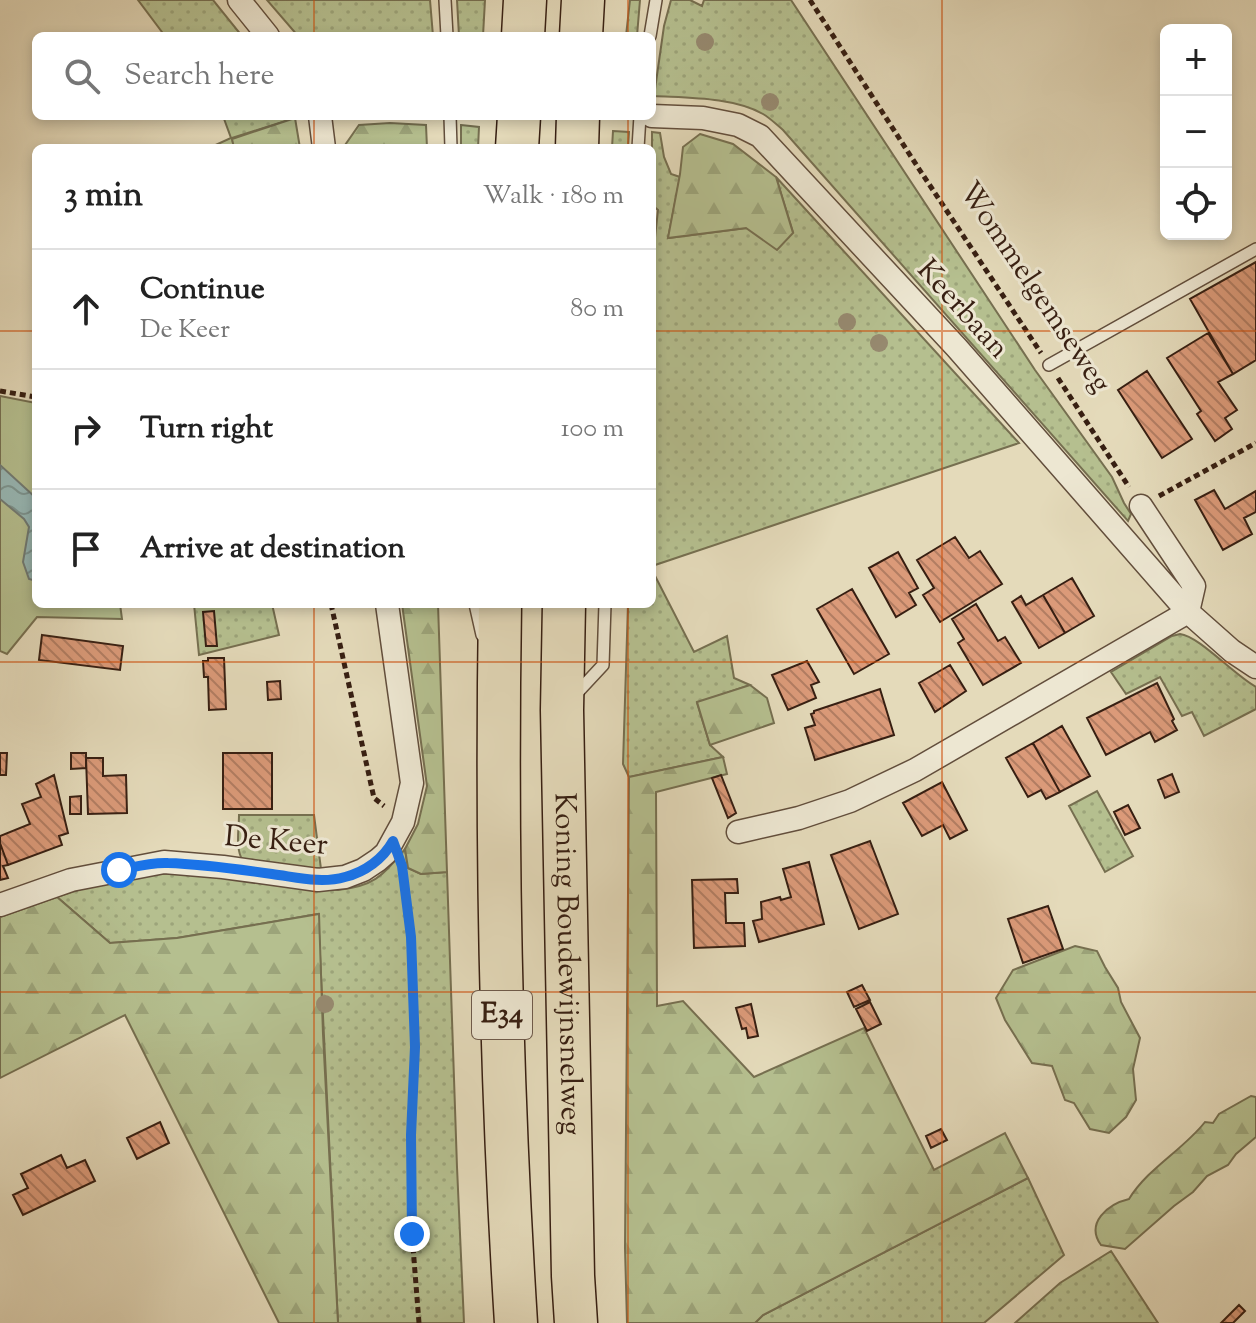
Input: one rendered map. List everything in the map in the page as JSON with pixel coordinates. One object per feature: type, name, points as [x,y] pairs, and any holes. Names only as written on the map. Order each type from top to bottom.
[{"type":"highway","points":[[523,32],[525,0]]},
{"type":"highway","points":[[581,32],[583,0]]},
{"type":"highway","points":[[517,144],[519,120]]},
{"type":"highway","points":[[577,144],[578,120]]},
{"type":"highway","name":"E34","points":[[500,608],[500,948],[516,1323]]},
{"type":"highway","name":"Koning Boudewijnsnelweg","points":[[564,608],[562,710],[576,1323]]},
{"type":"street","points":[[239,0],[265,32]]},
{"type":"street","name":"Keerbaan","points":[[656,116],[703,118],[738,125],[760,136],[957,348],[1188,612],[1232,651],[1256,667]]},
{"type":"street","points":[[320,120],[324,144]]},
{"type":"street","points":[[738,832],[799,818],[850,801],[915,770],[1188,612],[1194,586],[1141,506]]},
{"type":"street","points":[[388,608],[412,783],[398,832]]},
{"type":"street","name":"De Keer","points":[[0,905],[71,880],[164,862],[318,880],[345,877],[378,860],[386,853],[398,832]]},
{"type":"lane","points":[[445,0],[447,32]]},
{"type":"lane","points":[[651,32],[656,0]]},
{"type":"lane","points":[[450,120],[451,144]]},
{"type":"lane","points":[[638,144],[640,120]]},
{"type":"lane","points":[[1049,365],[1256,249]]},
{"type":"lane","points":[[476,608],[485,648]]},
{"type":"lane","points":[[562,710],[603,665],[605,608]]},
{"type":"lane","points":[[488,663],[498,707]]},
{"type":"path","name":"Wommelgemseweg","points":[[810,0],[1141,506]]},
{"type":"path","points":[[0,391],[32,396]]},
{"type":"path","points":[[1141,506],[1256,443]]},
{"type":"path","points":[[332,608],[374,798],[398,832],[411,937],[415,1047],[411,1135],[412,1234],[419,1323]]},
{"type":"green space","points":[[138,0],[213,0],[239,32],[162,32]]},
{"type":"green space","points":[[267,0],[430,0],[433,32],[295,32]]},
{"type":"green space","points":[[457,0],[485,0],[483,32],[459,32]]},
{"type":"green space","points":[[630,0],[640,0],[637,32],[626,32]]},
{"type":"green space","points":[[671,0],[690,0],[702,6],[704,0],[791,0],[1035,370],[1112,477],[1131,514],[1128,521],[783,130],[763,114],[738,104],[656,96],[664,26]]},
{"type":"green space","points":[[224,120],[289,120],[232,138],[233,144],[218,144],[231,138]]},
{"type":"green space","points":[[295,120],[299,144],[233,144],[232,139]]},
{"type":"green space","points":[[359,125],[426,125],[427,144],[346,144]]},
{"type":"green space","points":[[461,125],[479,127],[478,144],[461,144]]},
{"type":"green space","points":[[613,131],[629,132],[628,144],[612,144]]},
{"type":"green space","points":[[652,132],[660,133],[671,174],[680,177],[668,238],[747,228],[793,232],[776,177],[1019,443],[656,565],[658,210],[656,144],[652,144]]},
{"type":"green space","points":[[700,134],[733,144],[776,177],[793,233],[777,250],[746,228],[668,238],[683,147]]},
{"type":"green space","points":[[0,396],[32,402],[32,608],[121,608],[122,619],[37,617],[7,654],[0,651]]},
{"type":"green space","points":[[656,578],[694,652],[727,636],[734,678],[750,685],[697,703],[710,745],[723,757],[629,777],[623,764],[628,608],[656,608]]},
{"type":"green space","points":[[194,608],[273,608],[279,635],[199,655]]},
{"type":"green space","points":[[403,608],[438,608],[447,872],[421,874],[408,868],[405,849],[418,824],[427,786]]},
{"type":"green space","points":[[1180,634],[1197,641],[1256,687],[1256,709],[1204,736],[1192,712],[1182,716],[1160,677],[1126,694],[1111,672]]},
{"type":"green space","points":[[750,685],[767,698],[774,723],[710,745],[697,702]]},
{"type":"green space","points":[[723,757],[727,774],[656,792],[657,1006],[683,1001],[754,1077],[864,1028],[934,1170],[1005,1133],[1028,1178],[763,1315],[755,1323],[627,1323],[629,777]]},
{"type":"green space","points":[[1097,791],[1133,856],[1105,872],[1069,806]]},
{"type":"green space","points":[[239,815],[314,815],[321,869],[243,861],[238,845]]},
{"type":"green space","points":[[405,849],[408,868],[421,874],[447,872],[464,1323],[338,1323],[318,914],[177,938],[110,943],[57,897],[142,875],[178,873],[338,890],[361,886],[377,878]]},
{"type":"green space","points":[[57,897],[110,943],[177,938],[319,914],[338,1323],[279,1323],[125,1015],[0,1078],[0,917]]},
{"type":"green space","points":[[1075,946],[1097,951],[1118,988],[1121,1002],[1140,1038],[1133,1069],[1136,1100],[1126,1117],[1109,1133],[1090,1129],[1074,1103],[1065,1100],[1052,1066],[1032,1063],[1005,1020],[996,998],[1013,970]]},
{"type":"green space","points":[[1251,1096],[1256,1097],[1256,1137],[1228,1165],[1207,1176],[1193,1192],[1125,1249],[1101,1245],[1097,1237],[1097,1222],[1107,1210],[1129,1199],[1146,1178],[1205,1122],[1213,1123],[1219,1114]]},
{"type":"green space","points":[[1028,1178],[1064,1255],[984,1323],[755,1323],[763,1315]]},
{"type":"green space","points":[[1111,1251],[1158,1323],[1015,1323],[1060,1283]]},
{"type":"water","points":[[0,465],[32,494],[32,580],[23,562],[29,527],[0,499]]},
{"type":"building","points":[[1256,262],[1256,360],[1233,374],[1190,299]]},
{"type":"building","points":[[1208,333],[1233,374],[1218,382],[1237,410],[1225,418],[1232,429],[1215,441],[1197,414],[1201,411],[1167,358]]},
{"type":"building","points":[[1147,371],[1192,439],[1162,458],[1118,390]]},
{"type":"building","points":[[1214,490],[1225,509],[1256,491],[1256,512],[1244,518],[1252,534],[1223,550],[1195,500]]},
{"type":"building","points":[[955,537],[969,558],[980,551],[1002,584],[940,622],[923,595],[934,588],[917,560]]},
{"type":"building","points":[[898,552],[918,588],[909,593],[916,605],[896,617],[869,568]]},
{"type":"building","points":[[1072,578],[1094,616],[1065,633],[1043,595]]},
{"type":"building","points":[[852,589],[889,654],[854,674],[817,609]]},
{"type":"building","points":[[1043,595],[1065,633],[1039,648],[1012,602],[1021,596],[1026,605]]},
{"type":"building","points":[[976,604],[998,641],[1005,637],[1021,663],[983,685],[958,643],[964,639],[952,619]]},
{"type":"building","points":[[214,611],[217,646],[206,646],[203,612]]},
{"type":"building","points":[[42,635],[123,646],[120,670],[39,660]]},
{"type":"building","points":[[208,658],[224,658],[226,709],[209,710],[208,677],[204,677],[203,661],[208,661]]},
{"type":"building","points":[[807,661],[819,682],[811,685],[816,698],[788,710],[772,675]]},
{"type":"building","points":[[950,665],[966,691],[935,712],[919,683]]},
{"type":"building","points":[[280,681],[281,699],[268,700],[267,682]]},
{"type":"building","points":[[1157,683],[1177,730],[1155,742],[1150,732],[1106,755],[1087,718]]},
{"type":"building","points":[[880,689],[894,735],[815,760],[805,728],[815,725],[811,714]]},
{"type":"building","points":[[1062,726],[1090,776],[1060,792],[1033,743]]},
{"type":"building","points":[[1033,743],[1060,792],[1046,799],[1041,790],[1028,797],[1006,758]]},
{"type":"building","points":[[0,753],[7,753],[6,775],[0,775]]},
{"type":"building","points":[[71,753],[86,753],[86,768],[71,769]]},
{"type":"building","points":[[223,753],[272,753],[272,809],[223,809]]},
{"type":"building","points":[[86,758],[103,758],[103,776],[126,775],[127,813],[88,814]]},
{"type":"building","points":[[1172,774],[1179,792],[1165,798],[1158,780]]},
{"type":"building","points":[[54,775],[68,833],[59,836],[62,845],[8,865],[0,836],[30,824],[22,804],[41,797],[36,784]]},
{"type":"building","points":[[721,775],[736,813],[728,818],[712,778]]},
{"type":"building","points":[[942,782],[967,830],[950,839],[943,825],[922,836],[903,803]]},
{"type":"building","points":[[81,796],[81,814],[70,814],[70,797]]},
{"type":"building","points":[[1128,805],[1140,828],[1125,835],[1114,812]]},
{"type":"building","points":[[870,841],[898,914],[859,929],[831,855]]},
{"type":"building","points":[[0,843],[8,865],[3,866],[8,878],[0,880]]},
{"type":"building","points":[[809,862],[824,924],[759,942],[753,921],[762,919],[761,902],[791,897],[783,869]]},
{"type":"building","points":[[737,879],[738,893],[725,893],[726,923],[744,923],[745,946],[694,948],[692,880]]},
{"type":"building","points":[[1048,906],[1063,949],[1023,963],[1008,919]]},
{"type":"building","points":[[862,985],[870,1000],[854,1007],[847,992]]},
{"type":"building","points":[[870,1002],[881,1024],[867,1031],[856,1009]]},
{"type":"building","points":[[751,1004],[758,1036],[748,1038],[736,1008]]},
{"type":"building","points":[[160,1122],[169,1143],[137,1159],[127,1138]]},
{"type":"building","points":[[941,1129],[947,1140],[931,1148],[926,1136]]},
{"type":"building","points":[[61,1155],[67,1168],[85,1160],[95,1181],[23,1215],[13,1195],[28,1188],[21,1174]]},
{"type":"building","points":[[1239,1305],[1245,1311],[1233,1323],[1221,1323]]},
{"type":"route","points":[[119,870],[164,862],[318,880],[345,877],[363,870],[386,853],[393,841],[402,866],[411,937],[415,1047],[411,1135],[412,1234]]}]
